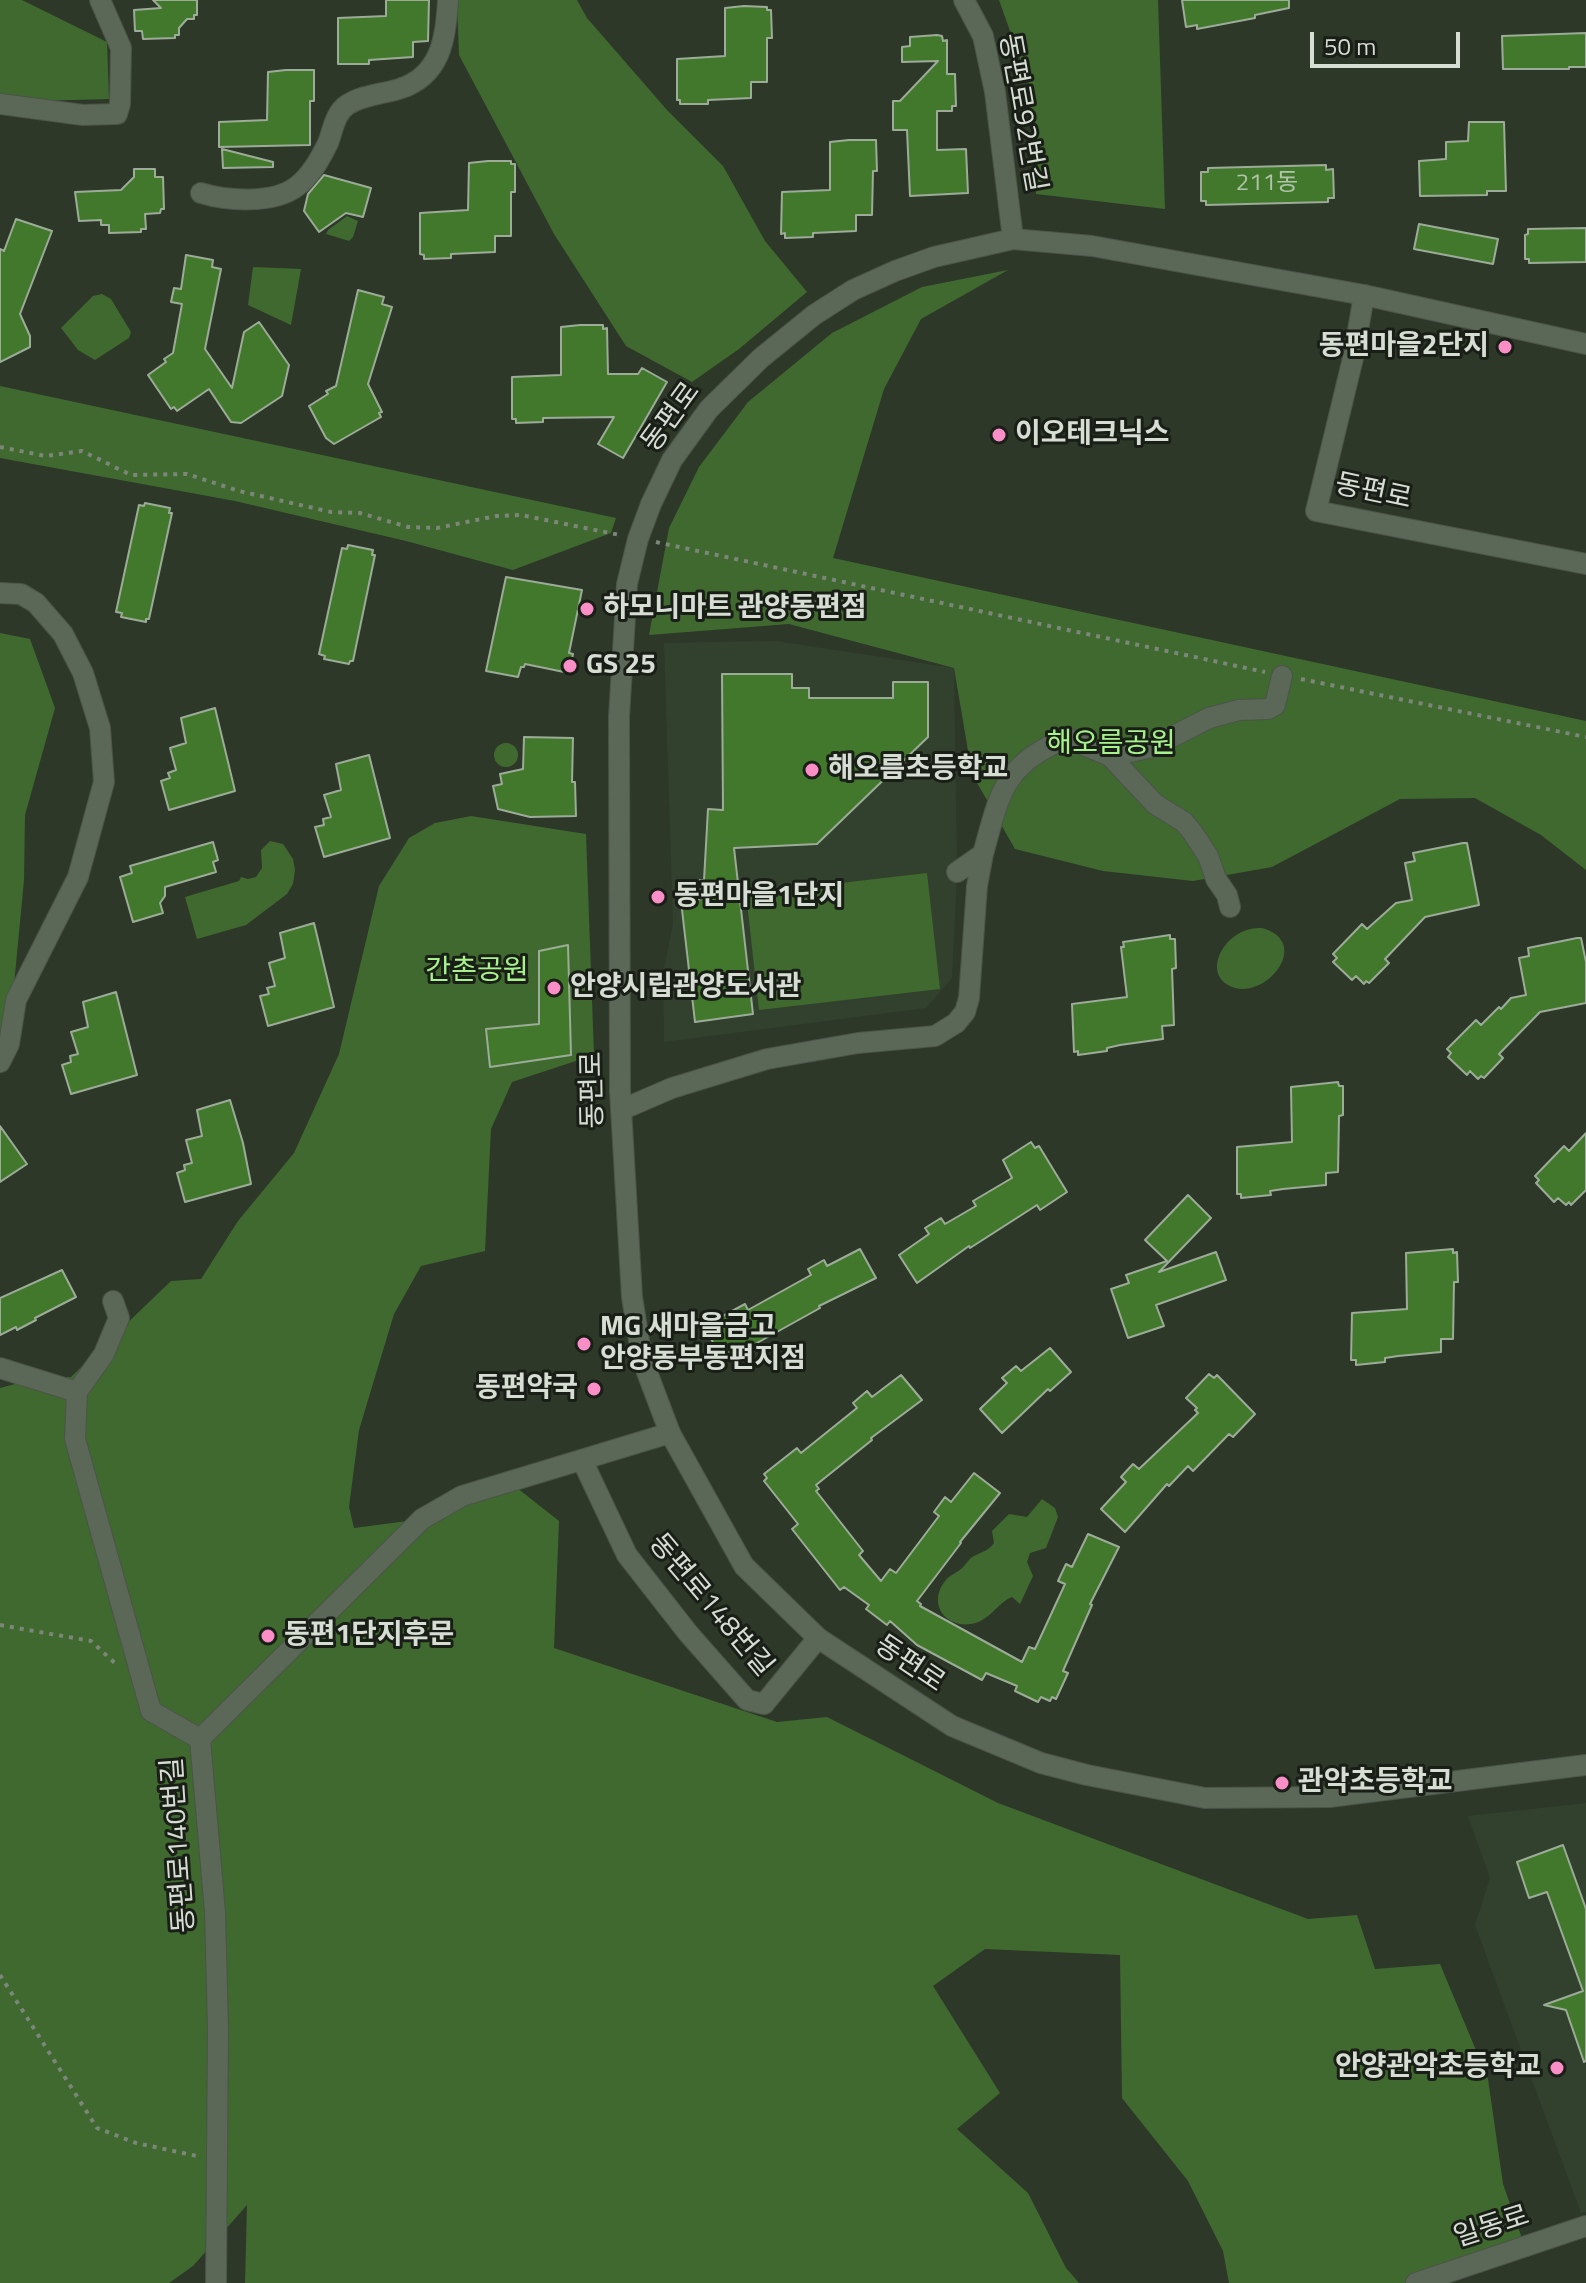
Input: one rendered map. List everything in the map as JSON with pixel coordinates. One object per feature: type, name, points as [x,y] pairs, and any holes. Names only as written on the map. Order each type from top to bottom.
[{"type":"street","points":[[0,104],[83,115],[117,114],[121,48],[100,0]]},
{"type":"street","points":[[201,193],[222,200],[263,198],[294,188],[314,169],[345,106],[403,88],[427,72],[444,46],[448,0]]},
{"type":"street","name":"동편로92번길","points":[[964,0],[983,36],[995,92],[1013,239]]},
{"type":"street","name":"동편로","points":[[1586,344],[1364,295],[1092,246],[1013,239],[934,257],[895,271],[853,290],[814,315],[771,349],[709,409],[672,460],[638,539],[627,584],[619,717],[621,1110],[632,1297],[642,1359],[670,1433],[744,1566],[818,1638],[952,1726],[1041,1763],[1087,1775],[1205,1798],[1329,1797],[1586,1765]]},
{"type":"street","name":"동편로","points":[[1364,295],[1354,354],[1316,511],[1586,564]]},
{"type":"street","points":[[0,593],[21,594],[36,603],[63,634],[83,673],[100,728],[104,782],[78,877],[16,1000],[9,1044],[0,1062]]},
{"type":"street","points":[[1110,756],[1152,747],[1209,718],[1239,710],[1268,709],[1275,705],[1282,676]]},
{"type":"street","points":[[621,1110],[672,1088],[767,1059],[858,1043],[925,1038],[947,1031],[965,1012],[969,998],[977,886],[994,809],[1017,768],[1044,747],[1067,738],[1110,756],[1155,804],[1184,822],[1208,856],[1230,907]]},
{"type":"street","points":[[957,872],[983,854]]},
{"type":"street","points":[[113,1301],[119,1318],[104,1354],[77,1392],[75,1439],[151,1711],[200,1739]]},
{"type":"street","points":[[0,1368],[77,1392]]},
{"type":"street","name":"동편로140번길","points":[[216,2283],[215,1912],[200,1739],[422,1519],[462,1496],[670,1433]]},
{"type":"street","name":"동편로148번길","points":[[582,1460],[627,1555],[688,1633],[747,1700],[764,1704],[818,1638]]},
{"type":"street","name":"일동로","points":[[1416,2283],[1586,2226]]},
{"type":"path","points":[[0,447],[46,456],[82,451],[131,475],[187,474],[239,491],[331,512],[360,513],[408,527],[437,528],[496,516],[521,515],[1586,737]]},
{"type":"path","points":[[0,1625],[91,1641],[145,1692]]},
{"type":"path","points":[[0,1975],[97,2128],[136,2143],[217,2159]]},
{"type":"shaded area","name":"해오름초등학교","points":[[776,641],[954,668],[957,872],[952,978],[926,1008],[664,1042],[663,974],[673,924],[664,643]]},
{"type":"shaded area","name":"안양관악초등학교","points":[[1586,1803],[1586,2212],[1581,2213],[1475,1925],[1490,1878],[1468,1816]]},
{"type":"green space","points":[[0,0],[22,0],[107,42],[109,99],[0,102]]},
{"type":"green space","points":[[457,0],[577,0],[587,18],[667,110],[723,166],[765,241],[807,292],[739,349],[692,382],[626,346],[554,234],[459,55]]},
{"type":"green space","points":[[999,0],[1158,0],[1165,209],[1036,194],[1029,84]]},
{"type":"green space","points":[[347,216],[358,221],[349,241],[326,234],[328,230]]},
{"type":"green space","points":[[253,267],[301,269],[291,325],[248,305]]},
{"type":"green space","name":"해오름공원","points":[[1008,270],[921,319],[884,389],[833,558],[1586,721],[1586,870],[1541,835],[1475,798],[1400,799],[1272,867],[1193,881],[1103,871],[1015,849],[972,774],[954,668],[789,624],[649,635],[669,528],[699,467],[748,402],[832,333],[922,287]]},
{"type":"green space","points":[[102,294],[111,299],[131,332],[129,338],[95,360],[78,350],[61,328],[93,296]]},
{"type":"green space","points":[[0,386],[616,518],[611,533],[513,570],[235,501],[0,458]]},
{"type":"green space","points":[[0,633],[30,639],[55,708],[25,815],[24,880],[12,1006],[0,1033]]},
{"type":"green space","points":[[501,743],[511,743],[518,750],[518,760],[511,767],[501,767],[494,760],[494,750]]},
{"type":"green space","name":"간촌공원","points":[[471,816],[586,834],[594,1055],[512,1082],[491,1129],[485,1251],[421,1266],[394,1314],[359,1430],[349,1507],[354,1528],[423,1519],[512,1484],[559,1521],[554,1648],[777,1722],[827,1717],[998,1803],[1308,1919],[1357,1915],[1375,1969],[1440,1964],[1488,2079],[1503,2184],[1524,2244],[1422,2283],[1229,2283],[1223,2251],[1188,2181],[1122,2098],[1120,1955],[985,1949],[933,1986],[1000,2093],[957,2129],[1028,2193],[1066,2268],[1079,2283],[245,2283],[247,2205],[193,2266],[169,2283],[0,2283],[0,1388],[30,1380],[71,1377],[171,1281],[201,1279],[238,1221],[294,1153],[339,1054],[379,886],[409,838],[435,823]]},
{"type":"green space","points":[[270,841],[283,844],[293,859],[293,884],[287,894],[246,925],[197,939],[185,897],[239,881],[241,877],[256,877],[262,868],[261,850]]},
{"type":"green space","points":[[927,873],[940,989],[759,1010],[746,894]]},
{"type":"green space","points":[[1262,928],[1277,936],[1284,946],[1278,970],[1255,987],[1241,989],[1228,985],[1221,979],[1217,966],[1226,944],[1241,932]]},
{"type":"green space","points":[[1042,1499],[1055,1508],[1058,1517],[1046,1548],[1030,1553],[1027,1562],[1033,1576],[1020,1604],[1012,1597],[983,1619],[971,1624],[946,1618],[938,1605],[938,1597],[946,1580],[972,1557],[992,1546],[992,1531],[1009,1514],[1027,1517]]},
{"type":"building","points":[[153,0],[197,0],[197,15],[194,19],[187,19],[175,38],[143,39],[142,31],[135,31],[134,10],[161,8]]},
{"type":"building","points":[[386,0],[429,0],[428,41],[413,42],[413,57],[369,60],[369,64],[338,64],[338,18],[386,16]]},
{"type":"building","points":[[1182,0],[1289,0],[1289,8],[1197,29],[1197,25],[1186,27]]},
{"type":"building","points":[[744,6],[771,10],[772,38],[767,38],[767,82],[751,82],[751,98],[680,104],[677,100],[677,59],[725,56],[725,8]]},
{"type":"building","points":[[1586,33],[1586,67],[1503,69],[1502,36]]},
{"type":"building","points":[[942,36],[943,41],[947,40],[947,74],[955,74],[956,106],[952,106],[952,111],[937,111],[937,150],[966,149],[968,193],[910,196],[907,130],[893,130],[893,101],[900,101],[938,61],[902,62],[902,47],[910,46],[910,37]]},
{"type":"building","points":[[314,70],[310,145],[219,147],[219,122],[267,120],[268,72]]},
{"type":"building","points":[[1469,122],[1504,122],[1506,191],[1487,191],[1487,195],[1420,196],[1419,161],[1446,159],[1446,142],[1468,141]]},
{"type":"building","points":[[876,140],[877,171],[873,171],[872,215],[856,215],[856,231],[785,238],[785,233],[781,234],[782,192],[830,190],[830,142]]},
{"type":"building","points":[[222,149],[273,162],[273,167],[223,168]]},
{"type":"building","points":[[511,161],[515,164],[515,192],[511,192],[511,236],[495,236],[495,252],[424,259],[424,255],[420,254],[420,213],[468,210],[469,163]]},
{"type":"building","points":[[1326,165],[1326,170],[1333,169],[1334,198],[1328,198],[1328,202],[1206,205],[1206,201],[1201,201],[1201,172],[1208,172],[1208,168]]},
{"type":"building","points":[[134,169],[155,169],[155,177],[163,177],[164,209],[160,213],[145,214],[146,229],[141,229],[141,232],[109,233],[109,225],[101,225],[101,220],[79,221],[75,192],[121,190],[134,177]]},
{"type":"building","points":[[324,175],[371,188],[363,217],[346,213],[319,232],[304,211],[308,194]]},
{"type":"building","points":[[16,219],[52,231],[20,314],[30,336],[30,347],[0,362],[0,249],[4,251]]},
{"type":"building","points":[[1419,224],[1498,239],[1493,264],[1414,249]]},
{"type":"building","points":[[1586,228],[1586,262],[1529,263],[1529,259],[1525,259],[1528,229]]},
{"type":"building","points":[[186,255],[213,260],[212,267],[221,269],[205,349],[232,388],[244,332],[259,322],[289,365],[282,396],[241,423],[231,422],[209,389],[177,411],[174,407],[171,409],[148,375],[173,353],[182,304],[171,302],[174,288],[181,289]]},
{"type":"building","points":[[358,290],[384,297],[382,304],[392,307],[368,384],[382,412],[379,413],[381,417],[334,444],[326,438],[309,406],[336,386]]},
{"type":"building","points":[[603,325],[603,329],[607,328],[608,374],[638,374],[642,368],[667,382],[623,458],[598,444],[614,417],[543,418],[543,422],[516,423],[516,419],[512,419],[512,377],[561,375],[561,327]]},
{"type":"building","points":[[145,503],[170,508],[169,513],[172,513],[146,622],[121,617],[122,613],[116,612],[139,505],[144,506]]},
{"type":"building","points":[[348,545],[373,550],[372,555],[375,555],[353,661],[349,664],[324,659],[325,656],[319,654],[342,548],[347,549]]},
{"type":"building","points":[[506,577],[582,590],[569,653],[573,654],[569,673],[525,664],[518,677],[486,671]]},
{"type":"building","points":[[722,674],[792,674],[792,688],[809,688],[809,698],[893,698],[893,682],[928,682],[928,737],[817,844],[734,848],[753,1014],[695,1022],[681,901],[703,899],[700,880],[704,880],[708,809],[723,810]]},
{"type":"building","points":[[215,708],[235,791],[169,810],[161,781],[170,778],[168,773],[176,770],[170,748],[186,743],[181,718]]},
{"type":"building","points":[[524,737],[573,738],[572,782],[575,782],[576,816],[530,817],[498,809],[493,786],[502,784],[500,774],[523,769]]},
{"type":"building","points":[[369,755],[390,838],[324,857],[315,827],[324,825],[323,819],[331,817],[324,795],[341,790],[336,764]]},
{"type":"building","points":[[213,842],[218,860],[213,862],[216,872],[165,887],[165,896],[160,903],[163,913],[133,922],[120,877],[132,873],[130,866]]},
{"type":"building","points":[[1467,843],[1479,905],[1425,917],[1385,959],[1389,963],[1369,983],[1366,981],[1364,984],[1356,976],[1352,980],[1333,962],[1337,958],[1333,954],[1362,924],[1367,929],[1396,903],[1412,900],[1405,863],[1415,861],[1413,853]]},
{"type":"building","points":[[314,923],[334,1007],[268,1026],[260,996],[269,994],[267,988],[275,986],[269,963],[285,958],[280,933]]},
{"type":"building","points":[[1170,935],[1170,939],[1175,939],[1176,968],[1172,969],[1174,1025],[1162,1026],[1163,1039],[1120,1045],[1107,1048],[1107,1051],[1078,1055],[1078,1051],[1074,1052],[1072,1004],[1127,997],[1123,942]]},
{"type":"building","points":[[1581,938],[1586,962],[1586,1003],[1540,1012],[1499,1054],[1503,1058],[1484,1078],[1481,1076],[1478,1079],[1470,1071],[1467,1075],[1448,1057],[1451,1053],[1447,1049],[1476,1020],[1481,1025],[1511,998],[1526,995],[1519,958],[1529,956],[1528,948]]},
{"type":"building","name":"안양시립관양도서관","points":[[568,945],[571,1055],[490,1067],[486,1029],[539,1024],[539,951]]},
{"type":"building","points":[[116,992],[137,1075],[71,1094],[62,1065],[71,1062],[70,1056],[78,1054],[71,1032],[88,1027],[83,1002]]},
{"type":"building","points":[[1338,1082],[1339,1086],[1343,1086],[1343,1115],[1339,1116],[1338,1172],[1326,1173],[1326,1185],[1283,1189],[1270,1191],[1271,1195],[1241,1198],[1241,1194],[1237,1194],[1237,1147],[1292,1142],[1291,1087]]},
{"type":"building","points":[[230,1100],[251,1184],[185,1202],[177,1173],[185,1170],[184,1165],[192,1163],[186,1140],[202,1136],[197,1110]]},
{"type":"building","points":[[0,1126],[27,1164],[0,1182]]},
{"type":"building","points":[[1586,1133],[1586,1190],[1571,1205],[1558,1198],[1554,1202],[1536,1183],[1539,1180],[1535,1176],[1564,1146],[1569,1151]]},
{"type":"building","points":[[1031,1142],[1035,1148],[1039,1146],[1067,1192],[1040,1210],[1037,1205],[969,1246],[917,1283],[899,1255],[929,1234],[925,1228],[941,1218],[945,1224],[976,1206],[973,1201],[1012,1178],[1003,1160]]},
{"type":"building","points":[[1188,1195],[1211,1218],[1159,1272],[1216,1252],[1226,1280],[1156,1305],[1164,1326],[1128,1338],[1111,1289],[1129,1283],[1126,1275],[1167,1261],[1145,1240]]},
{"type":"building","points":[[860,1249],[876,1278],[819,1306],[757,1343],[760,1348],[735,1362],[733,1358],[729,1360],[724,1351],[719,1354],[707,1331],[711,1328],[708,1324],[745,1304],[748,1310],[811,1275],[808,1269],[824,1260],[827,1266]]},
{"type":"building","points":[[1453,1249],[1453,1253],[1457,1252],[1458,1282],[1454,1282],[1453,1339],[1441,1339],[1441,1352],[1398,1356],[1385,1358],[1385,1362],[1356,1365],[1356,1360],[1351,1360],[1352,1313],[1407,1309],[1406,1253]]},
{"type":"building","points":[[62,1270],[76,1297],[17,1330],[16,1327],[0,1335],[0,1298]]},
{"type":"building","points":[[1050,1348],[1071,1372],[1050,1391],[1048,1389],[1002,1433],[980,1409],[1007,1383],[1002,1378],[1016,1366],[1021,1371]]},
{"type":"building","points":[[1209,1374],[1214,1378],[1217,1375],[1255,1414],[1233,1437],[1229,1434],[1193,1471],[1188,1466],[1169,1486],[1167,1484],[1125,1532],[1101,1509],[1126,1482],[1121,1477],[1133,1464],[1139,1469],[1198,1413],[1186,1398]]},
{"type":"building","points":[[901,1375],[922,1400],[816,1485],[819,1489],[816,1491],[863,1551],[859,1555],[881,1581],[890,1569],[896,1573],[939,1516],[934,1512],[945,1497],[951,1502],[974,1473],[1000,1493],[917,1601],[920,1606],[1022,1662],[1029,1647],[1035,1649],[1065,1584],[1058,1581],[1066,1564],[1072,1567],[1088,1534],[1119,1547],[1090,1604],[1063,1671],[1068,1673],[1056,1699],[1052,1697],[1050,1701],[1041,1697],[1038,1702],[1015,1691],[1017,1686],[986,1673],[982,1680],[917,1645],[890,1621],[887,1625],[866,1609],[869,1605],[844,1587],[840,1590],[792,1529],[798,1524],[764,1481],[767,1478],[764,1474],[797,1448],[801,1453],[857,1408],[853,1403],[867,1391],[872,1397]]},
{"type":"building","points":[[1563,1845],[1586,1909],[1584,2062],[1566,2010],[1544,2005],[1583,1991],[1547,1892],[1529,1898],[1517,1862]]},
{"type":"place","name":"동편마을2단지","points":[[1505,347]]},
{"type":"place","name":"이오테크닉스","points":[[999,435]]},
{"type":"place","name":"하모니마트 관양동편점","points":[[587,609]]},
{"type":"place","name":"GS 25","points":[[570,666]]},
{"type":"place","name":"해오름초등학교","points":[[812,770]]},
{"type":"place","name":"동편마을1단지","points":[[658,897]]},
{"type":"place","name":"안양시립관양도서관","points":[[554,988]]},
{"type":"place","name":"MG 새마을금고 안양동부동편지점","points":[[584,1344]]},
{"type":"place","name":"동편약국","points":[[594,1389]]},
{"type":"place","name":"동편1단지후문","points":[[268,1636]]},
{"type":"place","name":"관악초등학교","points":[[1282,1783]]},
{"type":"place","name":"안양관악초등학교","points":[[1557,2068]]}]
